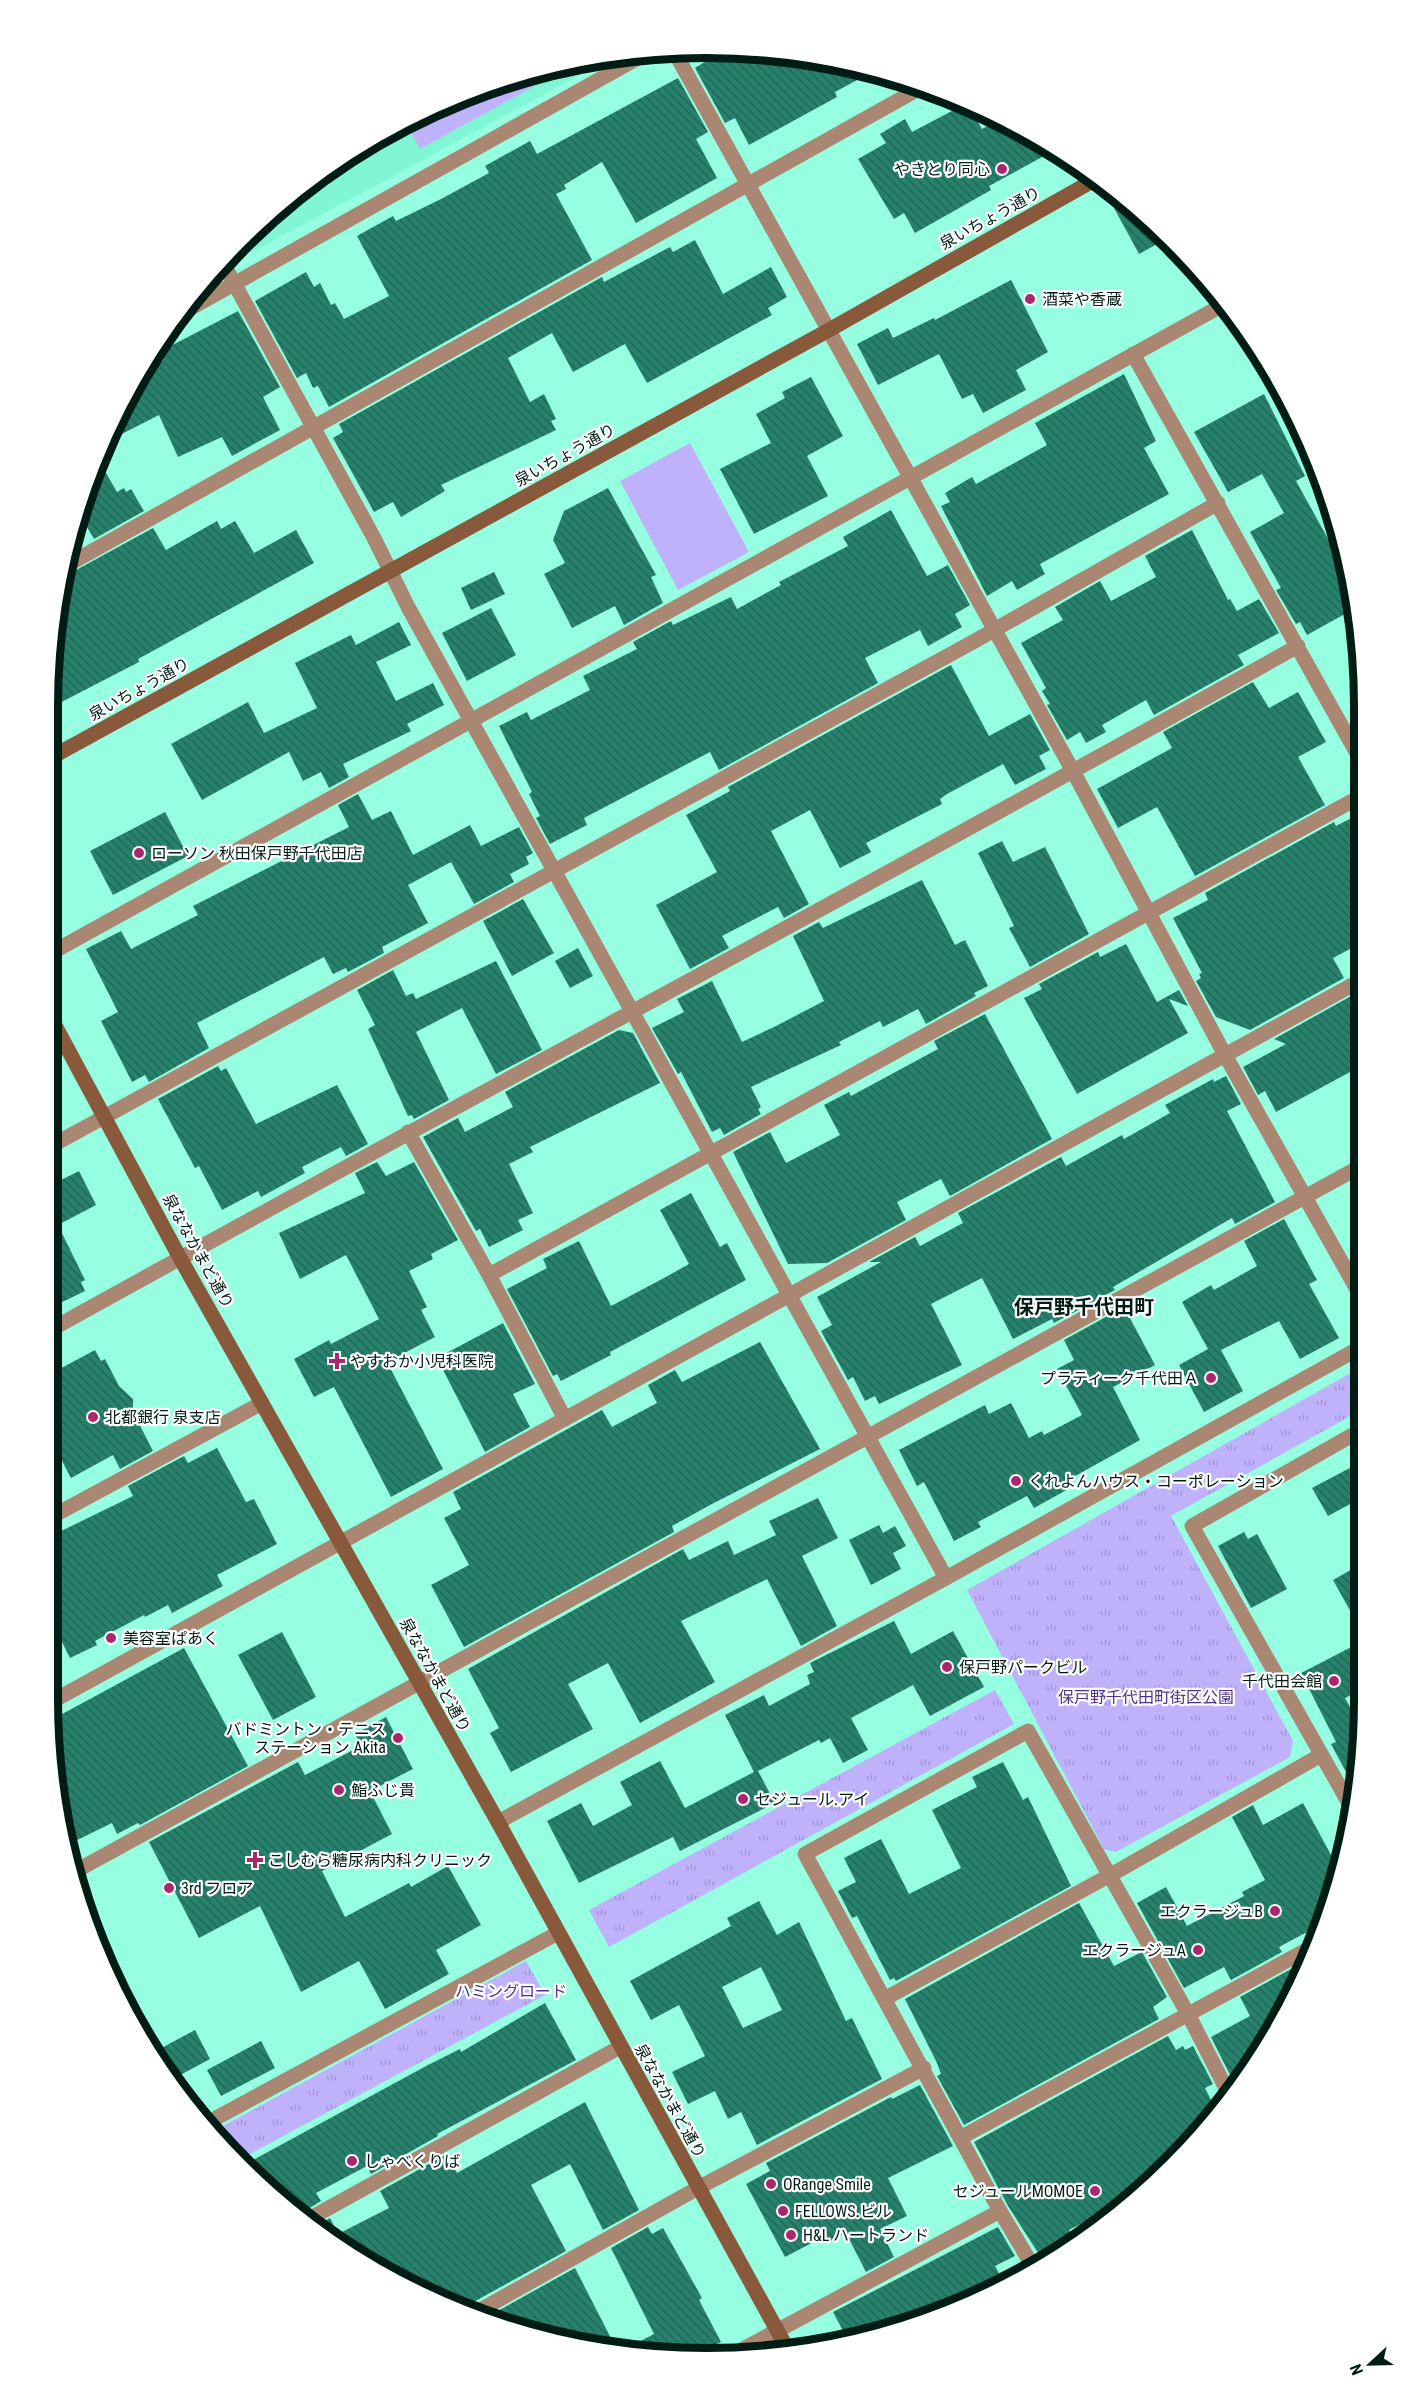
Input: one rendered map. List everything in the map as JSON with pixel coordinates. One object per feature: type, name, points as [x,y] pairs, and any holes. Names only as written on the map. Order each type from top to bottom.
[{"type":"street","points":[[679,59],[1074,773],[1225,1055],[1354,1284]]},
{"type":"street","points":[[199,303],[628,63]]},
{"type":"street","points":[[76,560],[912,92]]},
{"type":"street","name":"泉いちょう通り","points":[[58,754],[829,330],[1088,184]]},
{"type":"street","points":[[227,270],[632,1014],[946,1578]]},
{"type":"street","points":[[58,949],[1217,308]]},
{"type":"street","points":[[1133,354],[1354,748]]},
{"type":"street","points":[[58,1142],[995,630],[1218,503]]},
{"type":"street","points":[[58,1326],[408,1132],[632,1014],[1074,773],[1298,646]]},
{"type":"street","points":[[489,1275],[1354,800]]},
{"type":"street","points":[[58,1698],[1354,984]]},
{"type":"street","name":"泉ななかまど通り","points":[[58,1031],[180,1258],[498,1822],[784,2343]]},
{"type":"street","points":[[408,1132],[489,1275],[565,1419]]},
{"type":"street","points":[[81,1868],[1354,1170]]},
{"type":"street","points":[[498,1822],[946,1578],[1354,1351]]},
{"type":"street","points":[[58,1513],[262,1403]]},
{"type":"street","points":[[1346,1798],[1192,1526],[1354,1434]]},
{"type":"street","points":[[1030,2261],[1000,2211],[924,2068],[805,1854],[1028,1731],[1188,2014],[1225,2087]]},
{"type":"street","points":[[885,1998],[1321,1755]]},
{"type":"street","points":[[213,2120],[558,1933]]},
{"type":"street","points":[[960,2138],[1302,1952]]},
{"type":"street","points":[[315,2216],[620,2047]]},
{"type":"street","points":[[484,2308],[698,2188],[924,2068]]},
{"type":"street","points":[[748,2346],[1000,2211]]},
{"type":"shaded area","points":[[590,69],[247,255],[243,254],[312,192],[382,145],[420,125],[498,93]]},
{"type":"green space","points":[[548,79],[420,149],[410,130],[458,108],[498,93]]},
{"type":"green space","points":[[690,443],[749,552],[678,590],[620,481]]},
{"type":"green space","name":"保戸野千代田町街区公園","points":[[1354,1371],[1354,1414],[1171,1516],[1293,1741],[1290,1757],[1116,1852],[1104,1849],[967,1590]]},
{"type":"green space","points":[[995,1690],[1014,1724],[609,1947],[589,1910]]},
{"type":"green space","name":"ハミングロード","points":[[526,1961],[545,1995],[246,2156],[220,2128]]},
{"type":"building","points":[[711,58],[748,60],[791,64],[861,78],[835,92],[837,97],[749,145],[735,118],[725,123],[695,68]]},
{"type":"building","points":[[678,78],[708,132],[696,139],[717,178],[636,223],[602,162],[564,185],[566,189],[556,194],[592,260],[329,407],[318,386],[313,388],[306,373],[297,378],[255,301],[306,272],[314,287],[320,283],[331,305],[335,303],[344,319],[389,296],[357,236],[393,216],[396,221],[489,173],[485,166],[530,141],[537,154]]},
{"type":"building","points":[[956,109],[975,118],[982,129],[990,124],[1046,155],[989,186],[991,190],[915,233],[904,213],[894,219],[858,159],[886,143],[880,134],[905,119],[912,132]]},
{"type":"building","points":[[1117,206],[1159,243],[1139,254],[1114,208]]},
{"type":"building","points":[[695,240],[723,294],[771,267],[787,297],[768,308],[772,315],[647,383],[625,344],[573,372],[552,333],[508,358],[530,402],[544,394],[556,419],[551,421],[556,430],[441,485],[445,491],[401,517],[393,502],[374,512],[333,438],[343,432],[339,424],[602,277],[604,282],[670,247],[673,252]]},
{"type":"building","points":[[1011,280],[1048,352],[1016,370],[1026,390],[983,413],[973,394],[962,399],[939,354],[878,385],[857,344],[888,328],[893,338],[934,318],[935,320]]},
{"type":"building","points":[[238,311],[280,387],[263,397],[280,430],[232,456],[222,437],[178,457],[159,415],[118,436],[145,382],[156,364],[164,360],[162,356],[167,348]]},
{"type":"building","points":[[1124,374],[1156,441],[1144,448],[1169,494],[1040,564],[1045,574],[1017,590],[1012,581],[987,596],[941,506],[950,502],[945,493],[972,477],[976,484],[1047,445],[1035,423]]},
{"type":"building","points":[[811,377],[843,436],[807,456],[828,496],[754,534],[720,469],[771,443],[756,414],[785,398],[782,392]]},
{"type":"building","points":[[1264,394],[1305,476],[1296,481],[1334,549],[1347,613],[1307,635],[1300,622],[1296,624],[1276,590],[1281,588],[1250,532],[1284,513],[1262,474],[1228,492],[1194,432]]},
{"type":"building","points":[[104,469],[117,492],[124,488],[126,492],[131,489],[144,511],[94,539],[85,524]]},
{"type":"building","points":[[608,488],[656,575],[651,577],[663,603],[624,625],[615,606],[572,628],[544,574],[565,563],[553,540],[564,511]]},
{"type":"building","points":[[891,510],[927,576],[948,565],[970,605],[955,614],[962,627],[928,646],[920,630],[865,658],[878,683],[719,770],[710,752],[584,818],[587,825],[550,844],[536,818],[540,816],[529,794],[532,792],[499,726],[527,712],[531,720],[590,690],[583,676],[637,649],[633,642],[671,621],[673,625],[731,597],[737,609],[781,585],[779,582],[848,546],[843,537]]},
{"type":"building","points":[[217,521],[221,529],[235,521],[254,553],[296,530],[314,563],[138,659],[139,662],[58,704],[64,621],[73,572],[153,528],[166,550]]},
{"type":"building","points":[[1192,530],[1228,600],[1230,599],[1237,611],[1259,599],[1279,633],[1238,655],[1244,665],[1154,715],[1146,700],[1102,725],[1106,732],[1086,743],[1080,732],[1067,740],[1047,705],[1050,704],[1042,691],[1046,688],[1021,643],[1063,620],[1055,607],[1100,581],[1111,601],[1156,577],[1145,556]]},
{"type":"building","points":[[494,572],[505,594],[471,610],[461,588]]},
{"type":"building","points":[[491,608],[516,655],[467,681],[442,633]]},
{"type":"building","points":[[399,622],[411,645],[376,662],[396,701],[433,683],[444,705],[407,724],[411,731],[343,764],[349,777],[329,788],[321,772],[303,781],[289,752],[202,800],[171,744],[248,702],[264,733],[317,708],[295,663],[351,635],[356,645]]},
{"type":"building","points":[[951,665],[989,736],[1030,714],[1050,750],[1039,756],[1046,769],[1015,785],[1003,764],[947,794],[940,799],[942,804],[866,843],[871,852],[840,868],[810,810],[771,831],[809,904],[784,918],[778,907],[722,936],[729,948],[690,969],[656,905],[717,872],[686,815],[730,791],[728,787]]},
{"type":"building","points":[[1253,682],[1269,708],[1298,692],[1326,742],[1298,757],[1325,805],[1195,876],[1157,807],[1118,828],[1097,789],[1172,748],[1163,732]]},
{"type":"building","points":[[358,794],[372,820],[391,811],[413,855],[470,825],[481,846],[519,827],[533,853],[526,857],[529,864],[510,874],[514,882],[474,904],[451,862],[408,885],[428,923],[382,947],[384,953],[348,972],[346,968],[333,974],[324,957],[197,1023],[209,1048],[149,1082],[145,1075],[132,1082],[101,1021],[118,1012],[86,949],[121,931],[131,949],[198,915],[193,906],[349,827],[338,805]]},
{"type":"building","name":"ローソン 秋田保戸野千代田店","points":[[165,812],[188,856],[113,895],[90,851]]},
{"type":"building","points":[[1354,817],[1354,947],[1333,958],[1344,978],[1250,1030],[1216,1017],[1196,981],[1201,978],[1199,974],[1202,973],[1173,918],[1208,900],[1205,893],[1334,822],[1336,826]]},
{"type":"building","points":[[1002,841],[1013,862],[1045,847],[1089,934],[1030,967],[1009,928],[1014,926],[978,853]]},
{"type":"building","points":[[922,880],[955,945],[965,940],[988,986],[974,993],[976,996],[926,1024],[918,1009],[883,1027],[880,1021],[839,1042],[841,1045],[751,1087],[761,1107],[758,1109],[761,1114],[724,1135],[720,1128],[712,1132],[681,1072],[678,1074],[652,1028],[684,1012],[677,999],[712,981],[742,1042],[824,1001],[793,936],[819,922],[823,928]]},
{"type":"building","points":[[523,899],[554,953],[512,976],[483,921]]},
{"type":"building","points":[[1126,944],[1157,1002],[1179,990],[1188,1006],[1169,999],[1188,1033],[1077,1094],[1024,998],[1042,989],[1039,984],[1098,952],[1100,957]]},
{"type":"building","points":[[578,948],[593,976],[570,988],[555,961]]},
{"type":"building","points":[[496,961],[542,1050],[496,1074],[462,1008],[416,1032],[449,1100],[414,1119],[412,1115],[408,1116],[368,1029],[375,1025],[357,990],[393,970],[406,996],[413,993],[416,999]]},
{"type":"building","points":[[1353,995],[1354,997],[1354,1070],[1276,1112],[1265,1091],[1258,1095],[1243,1067],[1286,1044],[1274,1039]]},
{"type":"building","points":[[985,1014],[1052,1139],[950,1196],[941,1179],[897,1202],[906,1220],[827,1263],[788,1264],[733,1152],[770,1132],[786,1163],[840,1135],[824,1105],[849,1092],[851,1096],[938,1049],[934,1041]]},
{"type":"building","points":[[619,1030],[633,1033],[660,1083],[530,1147],[533,1152],[509,1164],[533,1213],[518,1220],[523,1230],[489,1247],[480,1229],[476,1231],[423,1137],[458,1118],[465,1132],[513,1107],[505,1092]]},
{"type":"building","points":[[218,1066],[221,1071],[226,1068],[256,1124],[337,1085],[368,1144],[346,1156],[341,1147],[302,1167],[305,1173],[261,1197],[258,1191],[222,1210],[199,1166],[195,1168],[158,1099]]},
{"type":"building","points":[[1226,1076],[1241,1104],[1227,1111],[1275,1202],[1235,1224],[1232,1218],[1113,1287],[1115,1290],[1054,1323],[1052,1319],[1013,1339],[982,1278],[931,1304],[962,1365],[879,1404],[875,1396],[865,1401],[853,1377],[848,1380],[821,1331],[832,1325],[817,1297],[881,1262],[869,1262],[915,1237],[920,1246],[963,1223],[958,1213],[1061,1157],[1066,1166],[1122,1135],[1124,1139],[1170,1113],[1165,1105],[1213,1079],[1214,1082]]},
{"type":"building","points":[[377,1162],[386,1176],[414,1162],[458,1240],[431,1254],[433,1259],[409,1271],[427,1307],[421,1310],[435,1337],[387,1362],[443,1469],[391,1497],[334,1387],[314,1397],[294,1359],[329,1340],[331,1344],[379,1319],[346,1255],[300,1279],[279,1233],[365,1193],[355,1173]]},
{"type":"building","points":[[79,1171],[96,1205],[58,1225],[58,1182]]},
{"type":"building","points":[[691,1193],[720,1247],[727,1243],[746,1280],[610,1352],[611,1355],[561,1381],[557,1374],[553,1376],[507,1289],[547,1268],[543,1259],[579,1241],[611,1306],[689,1264],[660,1210]]},
{"type":"building","points":[[1284,1219],[1317,1280],[1309,1284],[1339,1338],[1300,1359],[1279,1321],[1221,1350],[1243,1391],[1204,1412],[1179,1365],[1208,1349],[1182,1302],[1211,1285],[1214,1290],[1257,1266],[1244,1241]]},
{"type":"building","points":[[58,1225],[85,1280],[81,1282],[85,1291],[58,1304]]},
{"type":"building","points":[[1124,1307],[1155,1365],[1113,1387],[1140,1440],[1068,1480],[1072,1487],[1034,1508],[1027,1496],[978,1522],[981,1527],[954,1541],[924,1482],[917,1486],[899,1450],[985,1405],[989,1414],[1011,1403],[1029,1438],[1042,1431],[1044,1435],[1082,1415],[1057,1369],[1074,1360],[1064,1340]]},
{"type":"building","points":[[503,1323],[535,1384],[513,1394],[530,1427],[485,1452],[437,1358]]},
{"type":"building","points":[[760,1342],[820,1449],[672,1526],[674,1532],[464,1647],[431,1585],[469,1565],[444,1518],[461,1509],[453,1492],[602,1410],[612,1427],[657,1403],[648,1385],[675,1370],[682,1382]]},
{"type":"building","points":[[95,1350],[101,1361],[105,1359],[119,1386],[133,1399],[133,1412],[153,1451],[120,1469],[113,1455],[71,1478],[58,1453],[58,1370]]},
{"type":"building","points":[[217,1448],[246,1502],[254,1499],[277,1544],[217,1575],[223,1586],[172,1613],[168,1605],[145,1617],[144,1615],[95,1641],[97,1645],[70,1658],[61,1640],[58,1641],[58,1548],[62,1546],[58,1539],[58,1533],[133,1496],[128,1486],[184,1456],[188,1463]]},
{"type":"building","points":[[1354,1466],[1354,1502],[1328,1516],[1312,1488]]},
{"type":"building","points":[[818,1498],[838,1538],[802,1556],[837,1626],[801,1646],[767,1579],[681,1621],[715,1682],[640,1723],[608,1663],[568,1684],[593,1729],[511,1772],[490,1733],[499,1728],[468,1669],[683,1549],[689,1560],[728,1541],[734,1555],[776,1535],[769,1521]]},
{"type":"building","points":[[879,1525],[883,1533],[895,1526],[906,1546],[893,1553],[901,1569],[871,1585],[849,1540]]},
{"type":"building","points":[[1244,1532],[1248,1539],[1257,1534],[1287,1589],[1251,1608],[1218,1546]]},
{"type":"building","points":[[1354,1568],[1354,1618],[1333,1580]]},
{"type":"building","points":[[894,1621],[911,1654],[953,1631],[984,1687],[930,1716],[913,1685],[851,1718],[868,1750],[843,1763],[830,1738],[821,1743],[819,1740],[758,1771],[775,1803],[680,1851],[673,1837],[579,1883],[547,1821],[581,1803],[593,1826],[632,1805],[620,1782],[660,1761],[685,1808],[754,1772],[725,1715],[764,1695],[769,1706],[810,1684],[807,1675],[814,1672],[810,1663]]},
{"type":"building","points":[[282,1632],[316,1697],[273,1720],[238,1655]]},
{"type":"building","name":"千代田会館","points":[[1354,1646],[1354,1694],[1345,1698],[1353,1713],[1349,1777],[1331,1744],[1336,1742],[1301,1673]]},
{"type":"building","points":[[184,1648],[248,1766],[140,1825],[138,1823],[117,1834],[112,1823],[75,1841],[64,1785],[59,1716]]},
{"type":"building","points":[[386,1717],[413,1769],[370,1791],[392,1834],[322,1871],[345,1917],[409,1883],[411,1887],[448,1866],[481,1925],[436,1950],[449,1974],[385,2009],[359,1961],[301,1992],[260,1906],[199,1938],[149,1842],[298,1762],[305,1775],[361,1746],[355,1734]]},
{"type":"building","points":[[1003,1762],[1023,1800],[1028,1797],[1071,1886],[896,1981],[894,1978],[890,1980],[857,1916],[852,1918],[838,1891],[856,1882],[844,1858],[881,1839],[909,1894],[961,1868],[932,1810],[977,1787],[972,1777]]},
{"type":"building","points":[[1303,1803],[1333,1859],[1311,1930],[1279,1947],[1282,1952],[1231,1980],[1224,1967],[1184,1988],[1137,1903],[1166,1887],[1187,1926],[1244,1896],[1242,1892],[1265,1880],[1232,1817],[1253,1805],[1263,1825]]},
{"type":"building","points":[[759,1901],[777,1935],[799,1922],[846,2021],[852,2018],[882,2079],[757,2145],[741,2112],[728,2119],[715,2091],[688,2104],[672,2072],[705,2056],[679,2005],[651,2020],[630,1981],[731,1926],[727,1918]],"holes":[[[761,1967],[782,2010],[743,2028],[722,1987]]]},
{"type":"building","points":[[1079,1903],[1114,1966],[1142,1952],[1167,1997],[1153,2007],[1159,2019],[964,2125],[937,2076],[941,2074],[937,2063],[905,1999]]},
{"type":"building","points":[[1291,1969],[1293,1973],[1267,2024],[1235,2072],[1230,2075],[1211,2037],[1250,2016],[1240,1997]]},
{"type":"building","points":[[545,2003],[576,2060],[437,2134],[438,2136],[371,2174],[367,2166],[316,2193],[321,2201],[307,2210],[251,2161],[428,2065],[460,2049],[461,2052]]},
{"type":"building","points":[[195,2030],[210,2059],[179,2076],[161,2048]]},
{"type":"building","points":[[1168,2036],[1176,2050],[1183,2046],[1185,2050],[1193,2046],[1213,2084],[1205,2088],[1213,2103],[1164,2158],[1101,2213],[1069,2230],[1071,2234],[1039,2255],[1008,2206],[974,2142]]},
{"type":"building","points":[[261,2041],[275,2068],[221,2096],[207,2070]]},
{"type":"building","points":[[920,2085],[953,2146],[888,2178],[907,2216],[880,2229],[894,2257],[866,2272],[846,2233],[828,2242],[825,2236],[785,2257],[746,2184],[770,2171],[766,2163],[891,2097],[892,2099]]},
{"type":"building","points":[[585,2102],[639,2210],[603,2230],[570,2164],[531,2185],[566,2251],[472,2303],[420,2281],[382,2261],[339,2233],[389,2208],[380,2191],[447,2154],[457,2173]]},
{"type":"building","points":[[330,2218],[337,2231],[323,2222]]},
{"type":"building","points":[[648,2227],[652,2234],[663,2228],[702,2298],[699,2300],[721,2342],[706,2348],[636,2343],[654,2334],[611,2248]]},
{"type":"building","points":[[998,2227],[1015,2256],[995,2266],[1001,2276],[914,2313],[844,2332],[833,2312]]},
{"type":"building","points":[[575,2268],[612,2340],[538,2325],[496,2312]]},
{"type":"place","name":"やきとり同心","points":[[1002,169]]},
{"type":"place","name":"酒菜や香蔵","points":[[1030,299]]},
{"type":"place","name":"ローソン 秋田保戸野千代田店","points":[[139,853]]},
{"type":"place","name":"やすおか小児科医院","points":[[337,1361]]},
{"type":"place","name":"プラティーク千代田Ａ","points":[[1211,1378]]},
{"type":"place","name":"北都銀行 泉支店","points":[[93,1417]]},
{"type":"place","name":"くれよんハウス・コーポレーション","points":[[1016,1481]]},
{"type":"place","name":"美容室ぱあく","points":[[111,1638]]},
{"type":"place","name":"保戸野パークビル","points":[[947,1667]]},
{"type":"place","name":"千代田会館","points":[[1334,1681]]},
{"type":"place","name":"バドミントン・テニス ステーション Akita","points":[[398,1738]]},
{"type":"place","name":"鮨ふじ貴","points":[[339,1790]]},
{"type":"place","name":"セジュール.アイ","points":[[743,1799]]},
{"type":"place","name":"こしむら糖尿病内科クリニック","points":[[255,1860]]},
{"type":"place","name":"3rd フロア","points":[[169,1888]]},
{"type":"place","name":"エクラージュB","points":[[1275,1911]]},
{"type":"place","name":"エクラージュA","points":[[1198,1950]]},
{"type":"place","name":"しゃべくりば","points":[[352,2161]]},
{"type":"place","name":"ORange Smile","points":[[771,2184]]},
{"type":"place","name":"セジュールMOMOE","points":[[1095,2191]]},
{"type":"place","name":"FELLOWS.ビル","points":[[783,2211]]},
{"type":"place","name":"H&L ハートランド","points":[[791,2235]]},
{"type":"district","name":"保戸野千代田町","points":[[1084,1307]]}]
